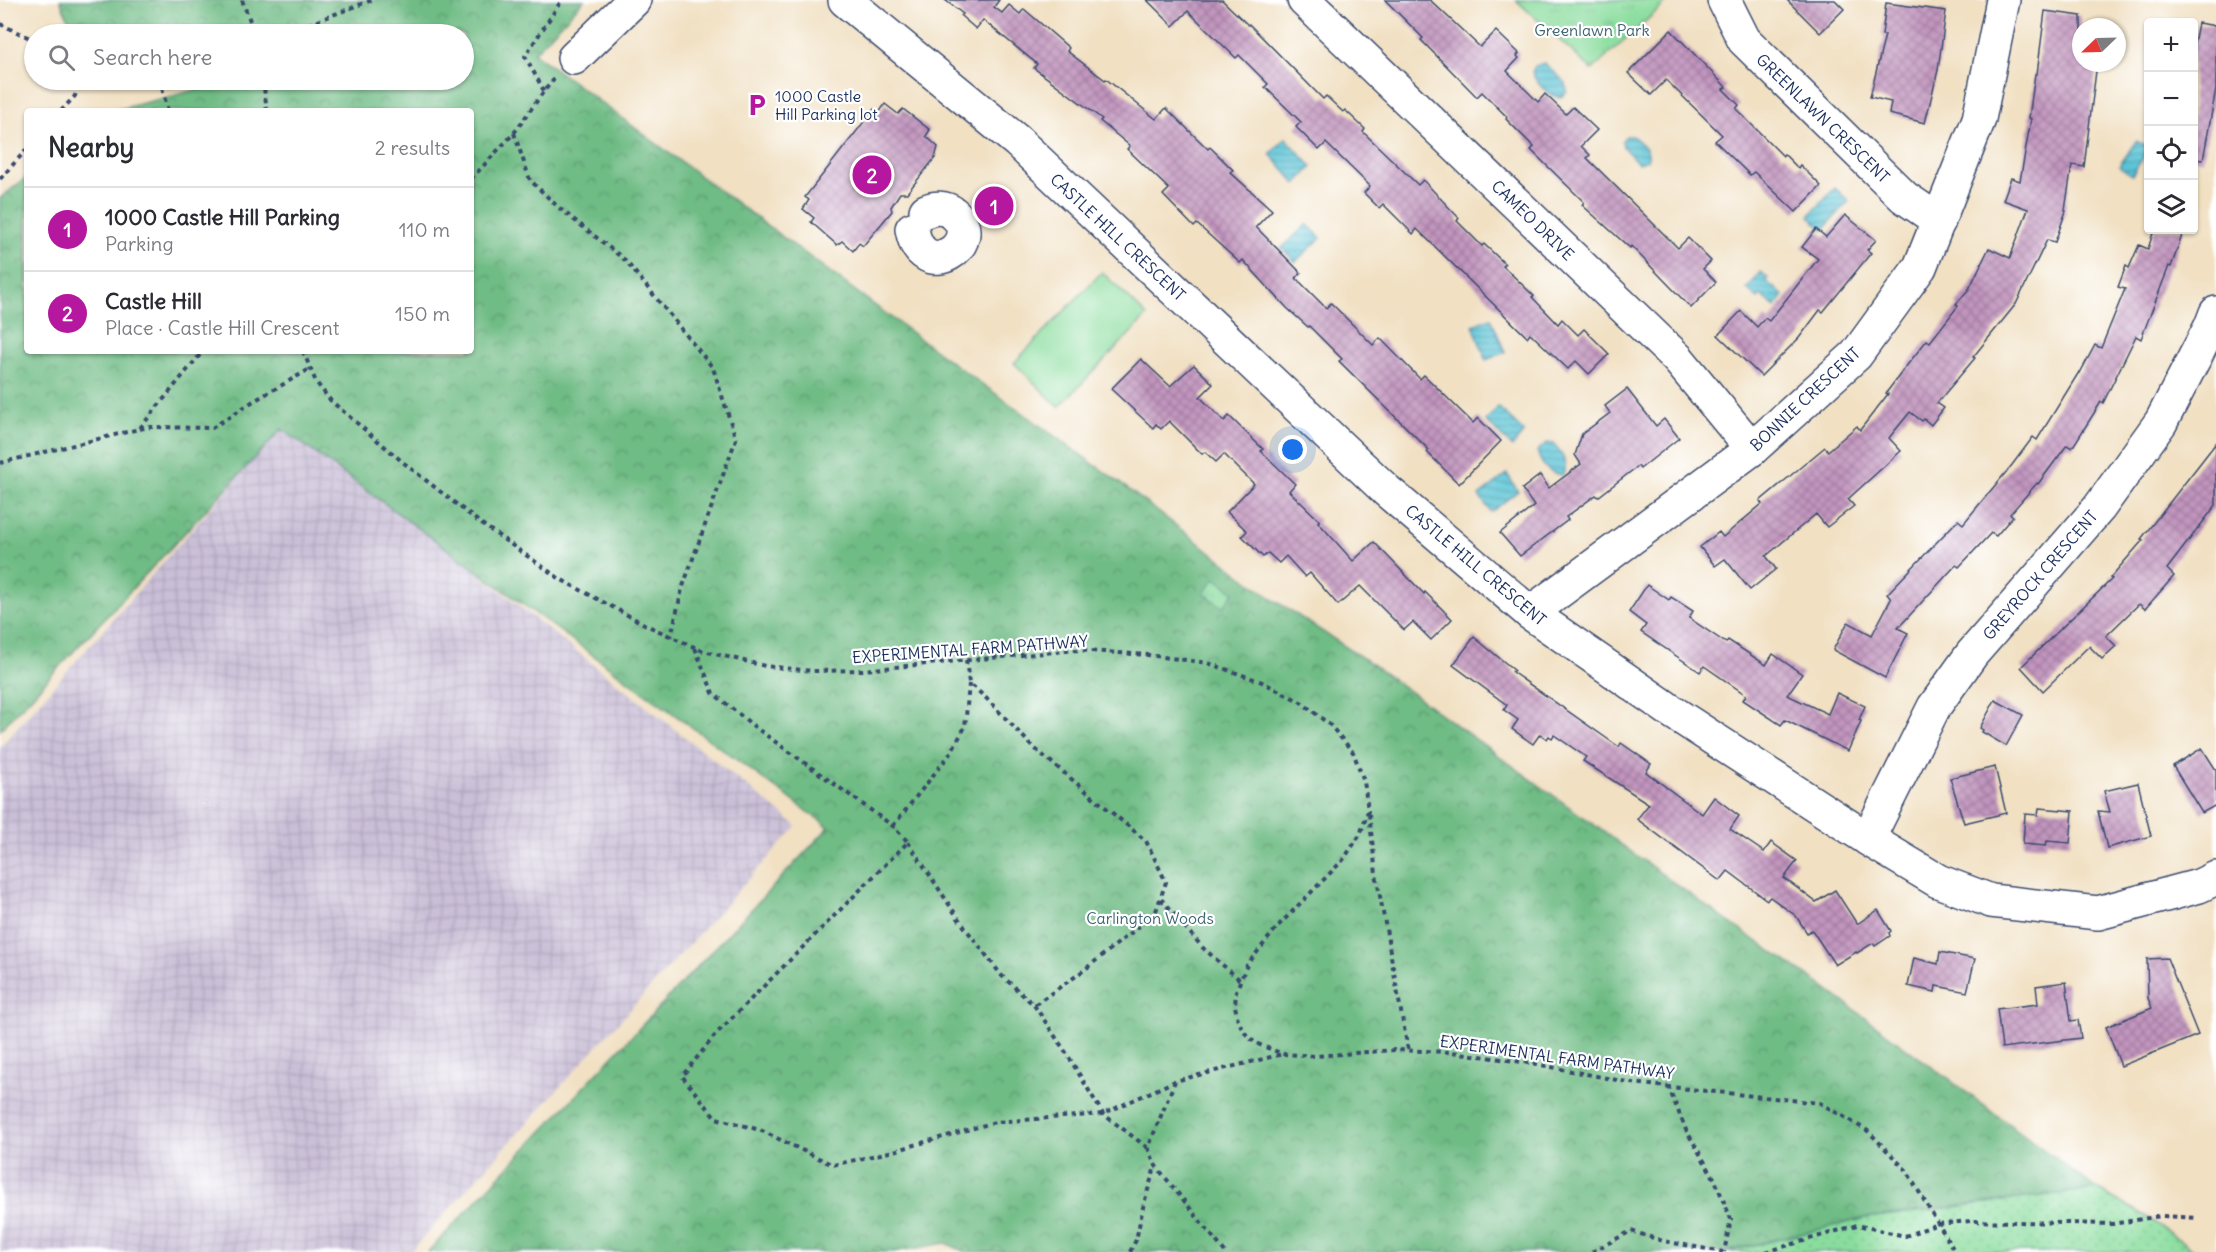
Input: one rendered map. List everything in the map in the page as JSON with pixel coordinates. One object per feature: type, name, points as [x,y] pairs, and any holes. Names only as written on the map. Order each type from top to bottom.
[{"type":"street","points":[[574,58],[634,0]]},
{"type":"street","name":"CASTLE HILL CRESCENT","points":[[845,0],[1017,141],[1387,491],[1530,613],[1674,713],[1868,839],[1938,881],[1991,901],[2098,913],[2199,886],[2216,878]]},
{"type":"street","name":"CAMEO DRIVE","points":[[1304,0],[1678,359],[1752,449]]},
{"type":"street","name":"GREENLAWN CRESCENT","points":[[1724,0],[1744,39],[1904,197],[1939,221]]},
{"type":"street","name":"BONNIE CRESCENT","points":[[1530,613],[1752,449],[1856,355],[1920,267],[1979,119],[2003,0]]},
{"type":"street","name":"GREYROCK CRESCENT","points":[[1868,839],[1934,707],[1972,654],[2098,508],[2161,422],[2216,313]]},
{"type":"path","points":[[242,0],[251,24]]},
{"type":"path","points":[[308,24],[368,0]]},
{"type":"path","points":[[544,91],[525,56],[562,0]]},
{"type":"path","points":[[0,24],[24,35]]},
{"type":"path","points":[[474,176],[514,133],[544,91],[574,58]]},
{"type":"path","points":[[64,108],[75,96],[76,90]]},
{"type":"path","points":[[163,90],[167,108]]},
{"type":"path","points":[[264,90],[267,108]]},
{"type":"path","points":[[514,133],[530,180],[558,207],[625,260],[713,368],[736,439],[682,589],[671,637]]},
{"type":"path","points":[[0,179],[24,152]]},
{"type":"path","points":[[139,429],[201,354]]},
{"type":"path","name":"EXPERIMENTAL FARM PATHWAY","points":[[305,354],[316,382],[331,401],[479,522],[560,579],[671,637],[695,647],[765,666],[813,671],[862,670],[1076,650],[1148,655],[1208,663],[1262,682],[1301,702],[1330,725],[1353,752],[1364,781],[1368,811],[1360,835],[1343,860],[1278,926],[1247,965],[1240,980],[1235,1006],[1244,1032],[1255,1043],[1283,1054],[1316,1056],[1408,1050],[1452,1052],[1536,1064],[1632,1083],[1820,1103],[1868,1131],[1906,1170],[1955,1252]]},
{"type":"path","points":[[0,463],[151,427],[212,428],[310,369]]},
{"type":"path","points":[[695,647],[713,693],[756,728],[892,826],[908,842],[960,921],[1002,976],[1034,1005],[1068,1054],[1103,1114],[1148,1148],[1155,1166],[1225,1252]]},
{"type":"path","points":[[892,826],[950,754],[965,727],[969,683],[966,660]]},
{"type":"path","points":[[969,683],[1033,747],[1146,842],[1166,882],[1155,914],[1079,974],[1034,1005]]},
{"type":"path","points":[[1368,811],[1376,874],[1408,1050]]},
{"type":"path","points":[[908,842],[718,1032],[682,1076],[716,1118],[760,1130],[833,1166],[995,1122],[1103,1114],[1175,1081],[1283,1054]]},
{"type":"path","points":[[1160,899],[1203,948],[1240,980]]},
{"type":"path","points":[[1148,1148],[1175,1081]]},
{"type":"path","points":[[1592,1252],[1631,1231],[1663,1241],[1724,1252],[1731,1219],[1714,1178],[1686,1130],[1668,1086]]},
{"type":"path","points":[[1130,1252],[1136,1240],[1155,1166]]},
{"type":"path","points":[[1766,1252],[1857,1226],[1905,1236],[1938,1224],[1970,1221],[2112,1224],[2161,1216],[2197,1218]]},
{"type":"shaded area","points":[[287,422],[797,826],[410,1252],[0,1252],[0,747]]},
{"type":"green space","name":"Carlington Woods","points":[[60,0],[584,0],[534,53],[950,361],[1116,480],[1274,600],[1369,662],[1720,916],[1821,985],[2097,1189],[1866,1218],[1725,1252],[965,1252],[946,1243],[893,1252],[428,1252],[829,827],[282,429],[0,730],[0,198],[24,179],[24,354],[474,354],[474,108],[124,108],[195,90],[474,90],[474,24],[70,24]]},
{"type":"green space","name":"Greenlawn Park","points":[[1516,0],[1669,0],[1592,70]]},
{"type":"green space","points":[[1102,272],[1147,316],[1059,407],[1014,363]]},
{"type":"green space","points":[[1215,578],[1234,592],[1223,607],[1204,593]]},
{"type":"green space","points":[[2097,1189],[2145,1216],[2197,1252],[1725,1252],[1866,1218]]},
{"type":"water","points":[[1544,63],[1566,83],[1567,92],[1561,97],[1548,92],[1540,85],[1532,72],[1535,66]]},
{"type":"water","points":[[1626,136],[1633,136],[1645,147],[1648,153],[1647,160],[1637,162],[1623,147],[1622,141]]},
{"type":"water","points":[[1286,138],[1312,167],[1296,184],[1270,154]]},
{"type":"water","points":[[2136,141],[2144,144],[2144,156],[2132,175],[2119,166]]},
{"type":"water","points":[[1835,188],[1849,201],[1823,230],[1809,216]]},
{"type":"water","points":[[1307,224],[1321,238],[1295,262],[1282,248]]},
{"type":"water","points":[[1761,272],[1768,278],[1766,281],[1784,296],[1775,307],[1761,295],[1758,298],[1747,289]]},
{"type":"water","points":[[1491,318],[1505,352],[1486,360],[1473,325]]},
{"type":"water","points":[[1498,407],[1524,432],[1512,447],[1486,421]]},
{"type":"water","points":[[1547,443],[1554,444],[1562,455],[1565,467],[1562,475],[1545,468],[1540,460],[1537,451]]},
{"type":"water","points":[[1507,474],[1518,491],[1491,512],[1479,496]]},
{"type":"building","points":[[945,0],[999,0],[994,7],[1002,13],[1009,5],[1020,14],[1024,9],[1069,48],[1067,51],[1156,119],[1166,108],[1208,149],[1210,147],[1233,170],[1230,172],[1272,210],[1256,227],[1301,273],[1296,278],[1326,308],[1331,303],[1373,345],[1380,338],[1420,379],[1424,375],[1473,423],[1478,418],[1501,441],[1459,484],[1427,452],[1429,450],[1339,361],[1342,359],[1287,308],[1243,260],[1240,263],[1197,224],[1194,227],[1163,195],[1169,189],[1127,149],[1130,146],[1100,121],[1102,119],[1034,68],[1037,64],[983,20],[976,29],[961,16],[963,14]]},
{"type":"building","points":[[1147,0],[1222,0],[1323,99],[1326,96],[1343,112],[1345,110],[1365,129],[1363,132],[1418,185],[1423,180],[1459,218],[1457,221],[1482,246],[1484,244],[1505,264],[1503,266],[1534,296],[1532,297],[1558,324],[1562,319],[1578,335],[1584,329],[1609,354],[1589,374],[1576,361],[1568,369],[1530,333],[1527,337],[1417,229],[1413,234],[1383,204],[1379,208],[1364,193],[1370,186],[1326,143],[1319,150],[1296,127],[1301,122],[1265,87],[1268,84],[1239,55],[1236,58],[1188,11],[1173,26]]},
{"type":"building","points":[[1385,0],[1430,0],[1480,47],[1496,31],[1519,53],[1517,56],[1519,58],[1507,71],[1538,102],[1545,94],[1566,114],[1573,107],[1597,130],[1581,146],[1590,155],[1587,158],[1678,248],[1688,238],[1711,261],[1703,269],[1716,282],[1691,308],[1631,246],[1630,248],[1582,205],[1584,202],[1531,150],[1534,147],[1506,119],[1507,117],[1482,92],[1477,97]]},
{"type":"building","points":[[1787,0],[1835,0],[1844,9],[1820,33]]},
{"type":"building","points":[[1886,3],[1946,11],[1938,70],[1925,123],[1889,114],[1891,102],[1870,97],[1885,35],[1882,35]]},
{"type":"building","points":[[2045,11],[2081,16],[2081,18],[2072,18],[2072,72],[2096,72],[2084,167],[2072,165],[2066,211],[2055,242],[2047,240],[2016,304],[1937,403],[1944,408],[1931,425],[1910,412],[1889,438],[1901,451],[1848,499],[1854,506],[1827,527],[1816,514],[1766,556],[1776,569],[1750,590],[1725,559],[1715,566],[1700,547],[1719,532],[1723,537],[1762,504],[1760,501],[1825,447],[1828,451],[1857,426],[1860,430],[1908,364],[1927,340],[1930,342],[1958,306],[1956,304],[1969,289],[1989,248],[2010,258],[2028,209],[2003,200],[2011,178],[2020,181],[2031,119],[2029,118],[2035,74],[2037,74]]},
{"type":"building","points":[[2198,23],[2216,26],[2216,89],[2203,160],[2198,160]]},
{"type":"building","points":[[1671,30],[1726,87],[1723,89],[1739,105],[1736,109],[1783,156],[1784,154],[1798,168],[1800,165],[1821,186],[1796,212],[1754,172],[1750,175],[1715,141],[1722,135],[1666,80],[1651,95],[1628,73]]},
{"type":"building","points":[[885,104],[898,114],[903,109],[930,130],[926,136],[938,147],[935,158],[907,193],[900,193],[891,207],[892,211],[863,246],[859,243],[853,251],[842,241],[837,245],[811,222],[814,218],[803,209],[809,200],[805,197],[874,109],[879,113]]},
{"type":"building","points":[[1845,215],[1876,240],[1867,250],[1871,253],[1823,312],[1820,310],[1799,338],[1761,376],[1718,335],[1741,311],[1757,327],[1765,318],[1769,321],[1818,259],[1802,247],[1816,229],[1826,237]]},
{"type":"building","points":[[2153,234],[2183,234],[2141,339],[2136,336],[2103,403],[2101,402],[2072,448],[2067,445],[2038,484],[2010,514],[2013,516],[1996,536],[1991,533],[1959,567],[1956,565],[1898,628],[1908,633],[1885,678],[1833,650],[1848,622],[1872,635],[1891,599],[1887,594],[1958,520],[1963,524],[2033,437],[2037,440],[2095,345],[2101,348],[2125,289],[2118,287],[2126,266],[2129,268],[2139,245],[2148,249]]},
{"type":"building","points":[[1141,359],[1170,386],[1194,365],[1213,384],[1200,397],[1224,421],[1229,416],[1263,449],[1261,451],[1295,484],[1289,491],[1320,521],[1318,522],[1353,561],[1374,542],[1424,594],[1425,592],[1452,619],[1431,640],[1413,622],[1404,630],[1360,586],[1338,605],[1310,573],[1305,577],[1286,556],[1279,563],[1268,553],[1263,557],[1242,536],[1247,531],[1227,512],[1254,484],[1224,454],[1216,462],[1205,452],[1202,454],[1169,421],[1161,429],[1156,424],[1153,428],[1111,389]]},
{"type":"building","points":[[1627,389],[1656,426],[1664,419],[1679,438],[1640,469],[1638,466],[1598,497],[1596,495],[1566,517],[1568,520],[1520,556],[1500,533],[1534,506],[1522,489],[1540,475],[1549,488],[1581,464],[1575,455],[1582,434],[1610,413],[1605,406]]},
{"type":"building","points":[[2216,443],[2216,505],[2167,569],[2174,576],[2145,609],[2139,604],[2106,636],[2116,646],[2102,659],[2089,646],[2043,691],[2021,667],[2112,579],[2110,578],[2143,540],[2141,539]]},
{"type":"building","points":[[1647,585],[1669,600],[1671,597],[1693,611],[1689,618],[1726,643],[1728,640],[1766,665],[1773,654],[1802,674],[1787,695],[1828,714],[1837,693],[1865,706],[1848,751],[1785,720],[1781,725],[1743,700],[1746,695],[1704,666],[1700,672],[1641,632],[1646,625],[1629,612]]},
{"type":"building","points":[[1474,637],[1514,670],[1512,672],[1619,747],[1621,743],[1651,764],[1646,772],[1702,814],[1714,797],[1739,816],[1730,829],[1764,852],[1771,842],[1797,861],[1784,878],[1816,902],[1835,890],[1857,924],[1878,910],[1891,931],[1890,936],[1875,946],[1873,943],[1835,965],[1812,930],[1807,933],[1796,916],[1770,897],[1767,900],[1728,871],[1720,881],[1637,819],[1649,804],[1583,761],[1586,757],[1554,735],[1547,739],[1540,734],[1533,744],[1512,729],[1518,720],[1504,710],[1507,705],[1453,665]]},
{"type":"building","points":[[1995,700],[2023,715],[2006,746],[1982,732],[1980,728]]},
{"type":"building","points":[[2202,748],[2216,770],[2216,805],[2202,813],[2173,766]]},
{"type":"building","points":[[1995,767],[2006,813],[1964,823],[1950,778]]},
{"type":"building","points":[[2138,783],[2151,836],[2107,848],[2098,811],[2110,812],[2104,791]]},
{"type":"building","points":[[2039,808],[2073,811],[2070,843],[2047,841],[2046,846],[2023,844],[2025,814],[2038,815]]},
{"type":"building","points":[[1940,952],[1975,959],[1967,992],[1936,986],[1935,992],[1908,986],[1914,958],[1938,964]]},
{"type":"building","points":[[2167,958],[2198,1035],[2121,1066],[2106,1027],[2152,1008],[2148,998],[2147,959]]},
{"type":"building","points":[[2066,982],[2071,1021],[2078,1020],[2081,1038],[2002,1048],[1997,1009],[2038,1004],[2036,986]]},
{"type":"place","name":"1000 Castle Hill Parking lot","points":[[757,105]]},
{"type":"place","name":"Castle Hill","points":[[872,175]]},
{"type":"place","name":"1000 Castle Hill Parking","points":[[994,206]]}]
